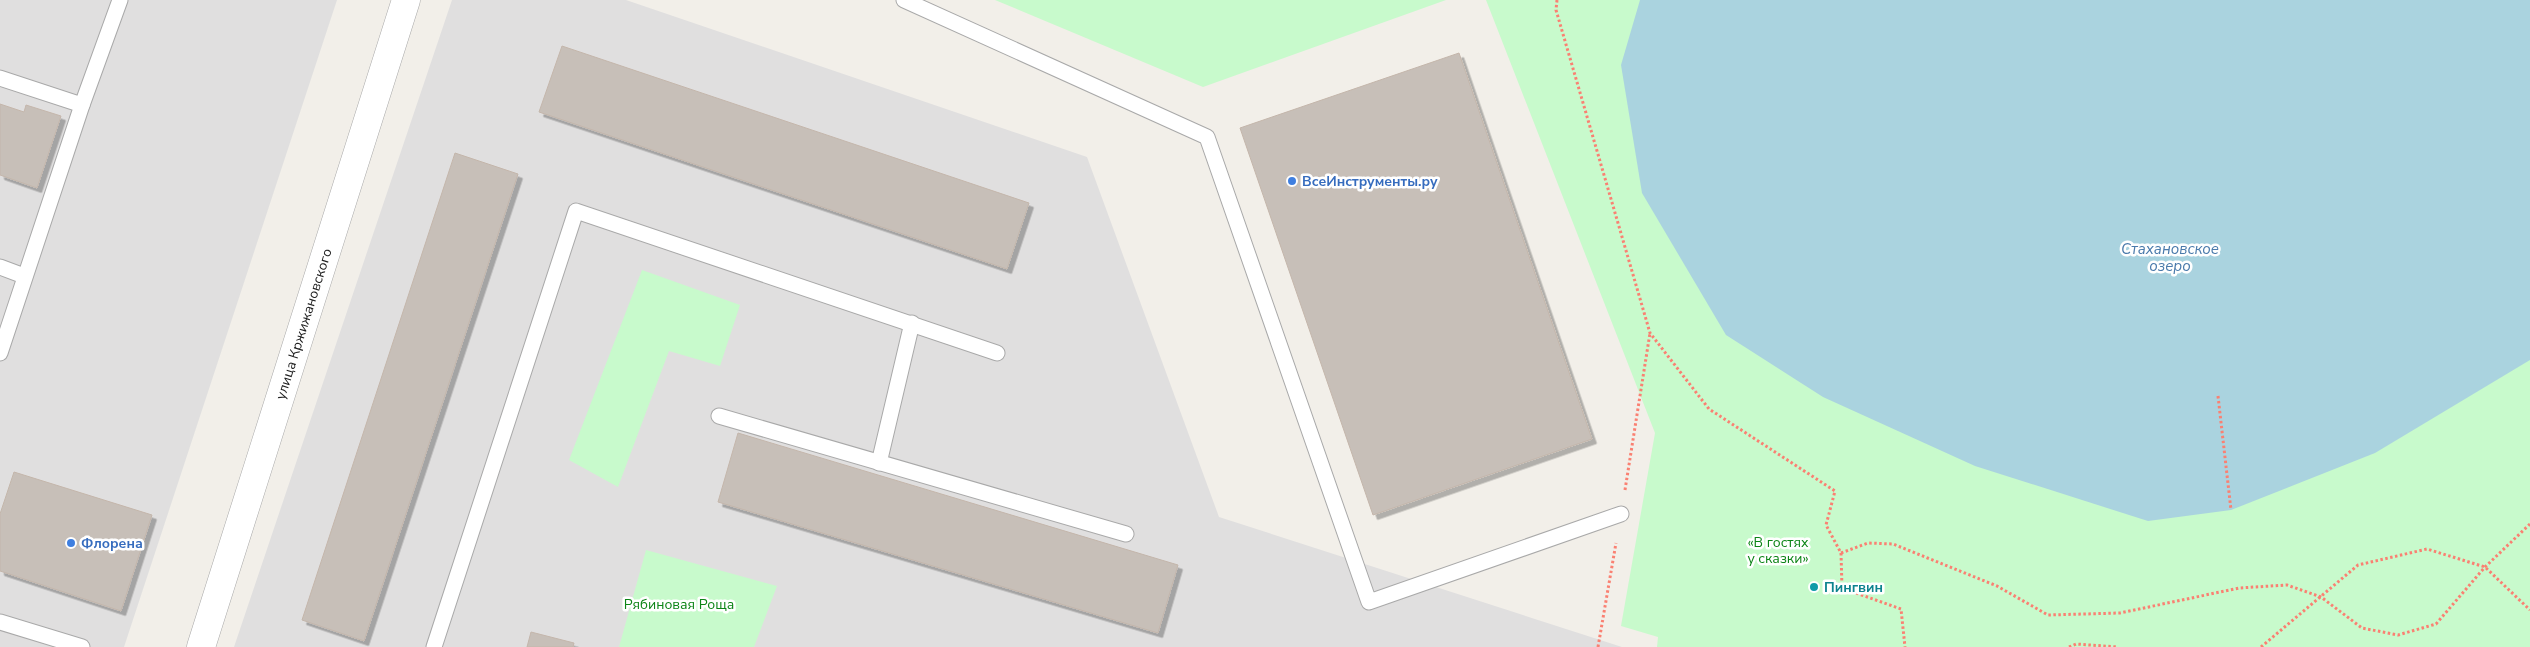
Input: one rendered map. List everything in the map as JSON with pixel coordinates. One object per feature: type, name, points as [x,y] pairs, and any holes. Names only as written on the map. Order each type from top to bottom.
[{"type":"street","name":"улица Кржижановского","points":[[201,647],[406,0]]},
{"type":"lane","points":[[0,353],[82,105],[120,0]]},
{"type":"lane","points":[[904,0],[1207,137],[1369,602],[1621,514]]},
{"type":"lane","points":[[0,78],[82,105]]},
{"type":"lane","points":[[434,647],[576,211],[998,353]]},
{"type":"lane","points":[[0,267],[24,276]]},
{"type":"lane","points":[[880,462],[912,323]]},
{"type":"lane","points":[[719,416],[1126,534]]},
{"type":"lane","points":[[0,622],[82,647]]},
{"type":"path","points":[[1557,0],[1556,10],[1650,333],[1709,409],[1835,491],[1826,525],[1841,553],[1842,588],[1901,609],[1905,647]]},
{"type":"path","points":[[2218,396],[2231,510]]},
{"type":"path","points":[[1841,553],[1868,543],[1893,544],[1997,586],[2048,615],[2120,613],[2239,588],[2287,585],[2321,597],[2362,628],[2398,635],[2436,624],[2485,568],[2530,524]]},
{"type":"path","points":[[2261,647],[2358,565],[2426,549],[2485,568],[2530,610]]},
{"type":"path","points":[[2069,647],[2076,644],[2118,647]]},
{"type":"shaded area","points":[[0,0],[337,0],[124,647],[0,647]]},
{"type":"shaded area","points":[[452,0],[626,0],[1087,157],[1219,517],[1622,647],[234,647]]},
{"type":"green space","points":[[995,0],[1446,0],[1203,87]]},
{"type":"green space","name":"Стахановское озеро","points":[[1486,0],[2530,0],[2530,647],[1657,647],[1658,637],[1621,626],[1655,433]]},
{"type":"green space","points":[[642,270],[740,305],[720,366],[669,351],[618,487],[569,460]]},
{"type":"green space","name":"Рябиновая Роща","points":[[646,550],[777,586],[754,647],[619,647]]},
{"type":"water","name":"Стахановское озеро","points":[[1640,0],[2530,0],[2530,360],[2375,453],[2231,510],[2148,521],[1975,466],[1823,397],[1726,335],[1642,193],[1621,65]]},
{"type":"building","points":[[562,46],[1029,203],[1007,269],[539,112]]},
{"type":"building","points":[[1459,53],[1592,439],[1373,515],[1240,128]]},
{"type":"building","points":[[0,104],[24,112],[26,105],[61,116],[37,188],[0,175]]},
{"type":"building","points":[[455,153],[518,174],[364,641],[302,620]]},
{"type":"building","points":[[738,433],[1178,565],[1158,633],[718,502]]},
{"type":"building","name":"Флорена","points":[[14,472],[152,515],[121,611],[0,571],[0,514]]},
{"type":"building","points":[[531,632],[574,643],[573,647],[527,647]]},
{"type":"place","name":"ВсеИнструменты.ру","points":[[1292,181]]},
{"type":"place","name":"Флорена","points":[[71,543]]},
{"type":"place","name":"Пингвин","points":[[1814,587]]},
{"type":"park label","name":"«В гостях у сказки»","points":[[1778,550]]}]
